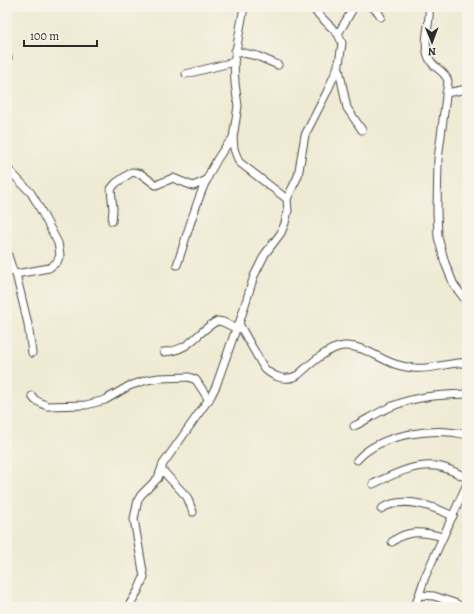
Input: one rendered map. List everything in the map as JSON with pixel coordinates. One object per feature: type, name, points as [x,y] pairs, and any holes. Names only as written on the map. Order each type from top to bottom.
[{"type":"street","points":[[244,7],[234,62],[238,106],[233,138],[234,149],[239,162],[286,199]]},
{"type":"street","points":[[128,607],[138,591],[144,577],[135,532],[134,519],[136,506],[141,495],[158,478],[164,464],[216,386],[238,327],[254,276],[265,254],[281,233],[285,223],[288,211],[286,199],[298,176],[305,135],[327,92],[338,64],[342,43],[338,34],[311,7]]},
{"type":"street","points":[[338,34],[354,7]]},
{"type":"street","points":[[372,7],[378,12],[380,17]]},
{"type":"street","points":[[429,7],[427,51],[430,61],[447,77],[448,87],[438,159],[438,237],[445,263],[454,285],[467,302]]},
{"type":"street","points":[[235,50],[278,65]]},
{"type":"street","points":[[186,74],[234,62]]},
{"type":"street","points":[[338,64],[347,108],[362,130]]},
{"type":"street","points":[[446,94],[467,89]]},
{"type":"street","points":[[177,265],[207,180],[220,155],[233,138]]},
{"type":"street","points":[[7,168],[31,193],[58,243],[60,255],[57,262],[49,268],[16,274]]},
{"type":"street","points":[[112,221],[113,209],[111,189],[116,183],[132,172],[141,174],[156,185],[173,178],[193,186],[207,180]]},
{"type":"street","points":[[7,252],[13,271],[16,274],[28,324],[32,353]]},
{"type":"street","points":[[164,352],[182,348],[217,321],[238,327],[264,368],[276,377],[285,379],[293,378],[330,350],[342,346],[350,346],[366,351],[393,364],[417,369],[432,368],[459,362],[467,365]]},
{"type":"street","points":[[32,396],[35,400],[47,406],[86,405],[105,400],[129,386],[147,380],[189,377],[196,380],[208,400]]},
{"type":"street","points":[[354,426],[386,409],[415,398],[441,394],[467,394]]},
{"type":"street","points":[[358,460],[373,448],[384,442],[410,434],[441,432],[467,435]]},
{"type":"street","points":[[373,484],[403,471],[427,466],[441,467],[467,478]]},
{"type":"street","points":[[162,470],[187,497],[193,512]]},
{"type":"street","points":[[415,607],[425,577],[467,484]]},
{"type":"street","points":[[381,509],[387,505],[406,502],[439,509],[453,516]]},
{"type":"street","points":[[392,542],[401,535],[412,533],[433,534],[443,537]]},
{"type":"street","points":[[419,596],[434,596],[457,604],[459,607]]}]
